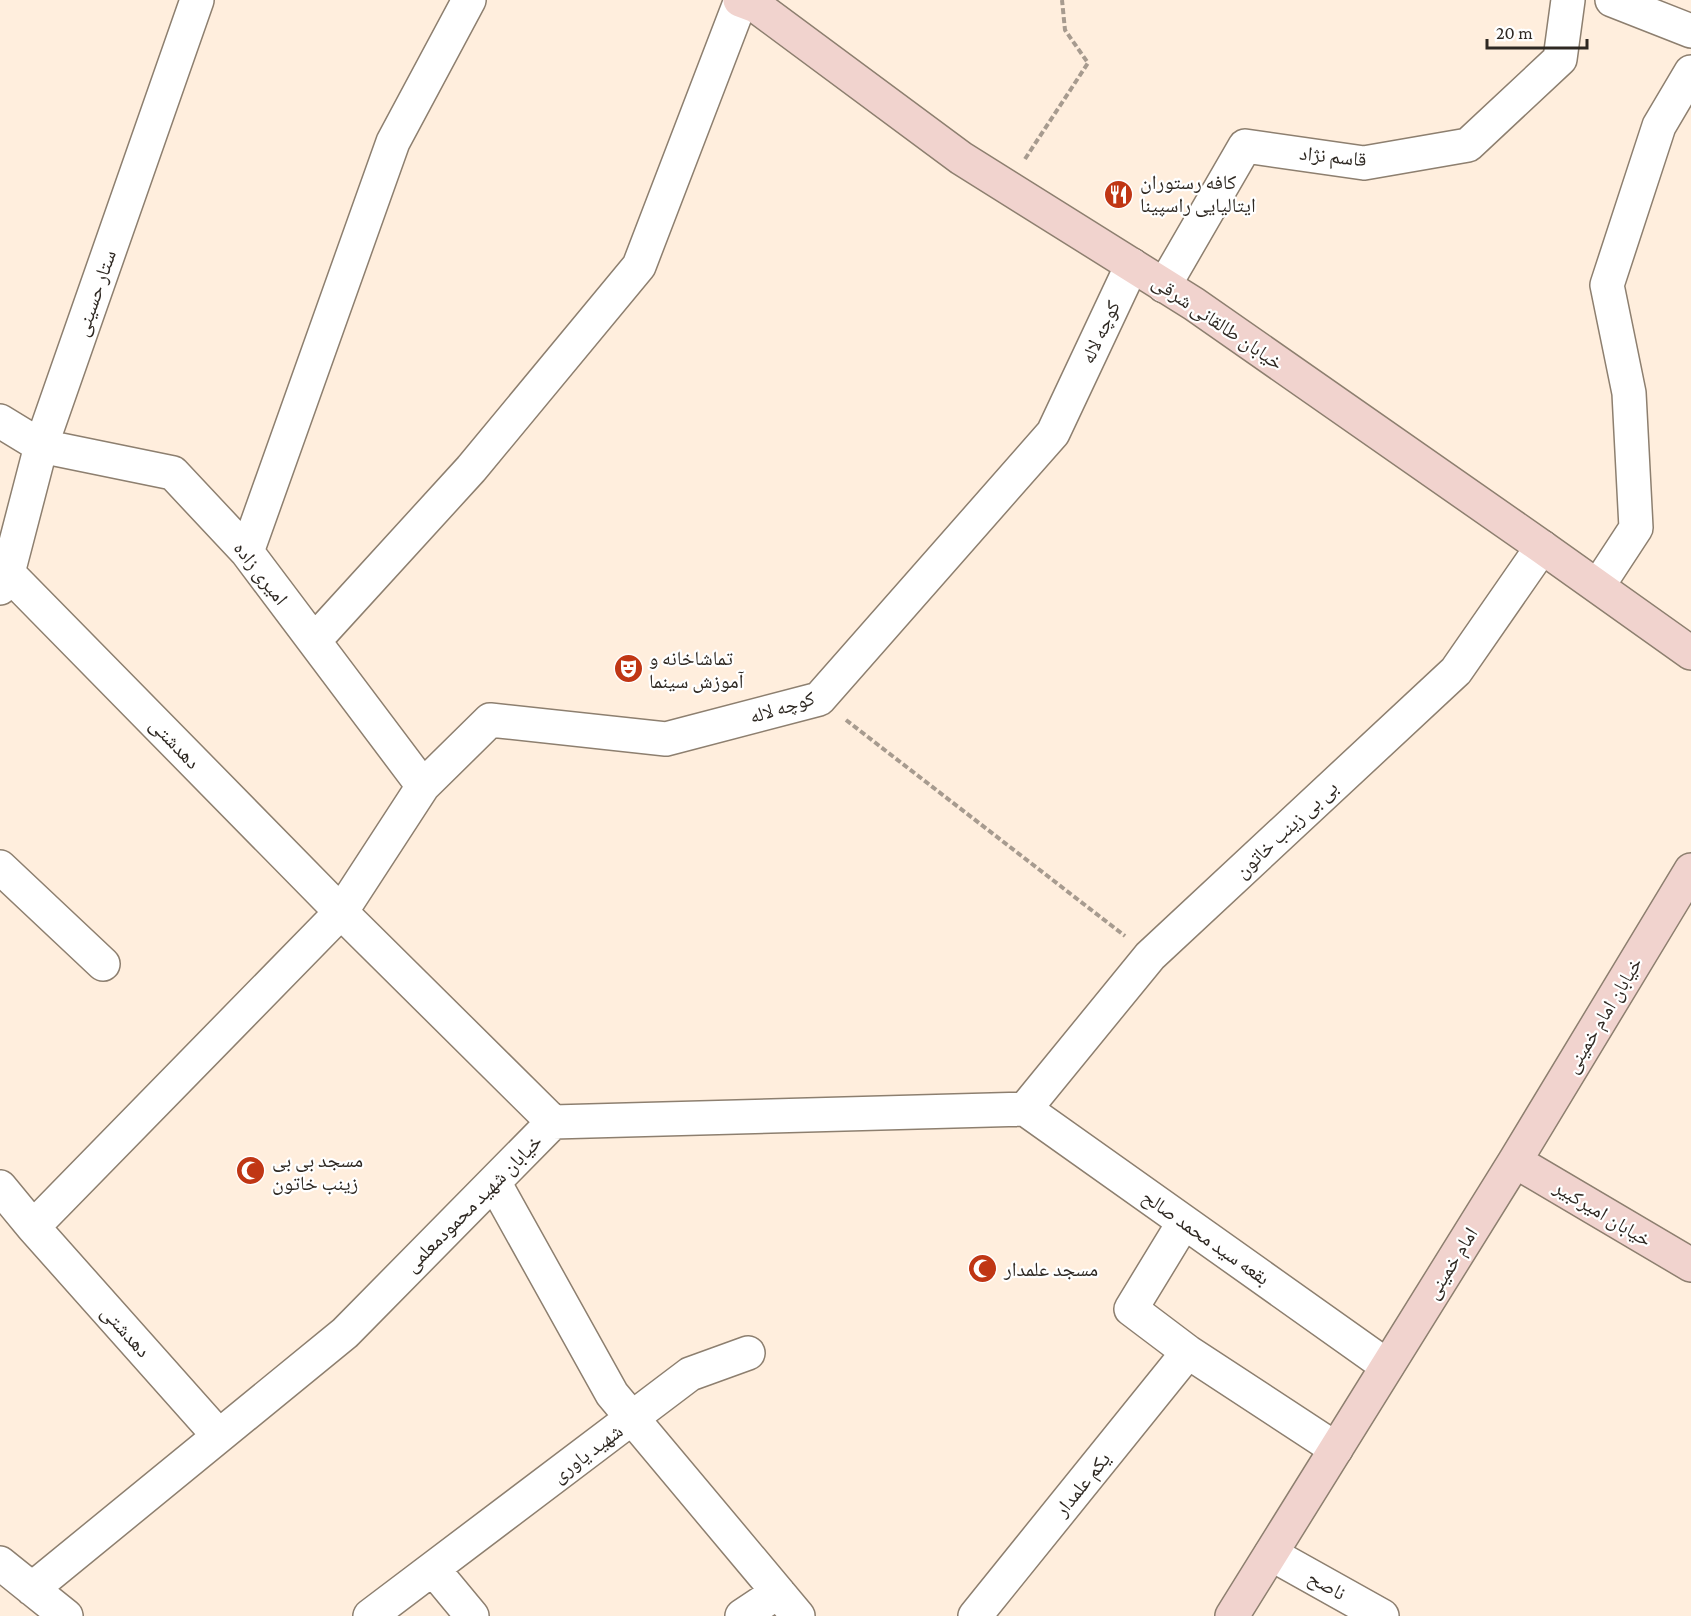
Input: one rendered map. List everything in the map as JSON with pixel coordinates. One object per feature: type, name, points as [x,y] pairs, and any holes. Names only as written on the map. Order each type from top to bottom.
[{"type":"main road","name":"خیابان طالقانی شرقی","points":[[740,0],[756,6],[961,159],[1204,311],[1691,653]]},
{"type":"main road","name":"خیابان امام خمینی","points":[[1515,1161],[1691,870]]},
{"type":"main road","name":"خیابان امیرکبیر","points":[[1515,1161],[1691,1265]]},
{"type":"main road","name":"امام خمینی","points":[[1271,1554],[1515,1161]]},
{"type":"main road","points":[[1232,1616],[1271,1554]]},
{"type":"street","name":"ستار حسینی","points":[[4,580],[41,446],[197,0]]},
{"type":"street","points":[[247,552],[393,142],[469,0]]},
{"type":"street","points":[[314,641],[471,469],[639,266],[740,0]]},
{"type":"street","name":"قاسم نژاد","points":[[1164,286],[1245,146],[1364,163],[1468,145],[1560,59],[1568,0]]},
{"type":"street","points":[[1612,0],[1691,31]]},
{"type":"street","points":[[1598,586],[1636,528],[1629,393],[1607,285],[1659,126],[1691,72]]},
{"type":"street","name":"کوچه لاله","points":[[341,912],[423,786],[490,720],[666,739],[819,699],[1053,433],[1132,265]]},
{"type":"street","name":"امیری زاده","points":[[0,421],[41,446],[173,473],[247,552],[423,786]]},
{"type":"street","name":"بی بی زینب خاتون","points":[[1024,1109],[1150,956],[1456,671],[1542,547]]},
{"type":"street","name":"دهدشتی","points":[[4,580],[553,1122]]},
{"type":"street","points":[[0,867],[104,964]]},
{"type":"street","points":[[33,1227],[341,912]]},
{"type":"street","name":"خیابان شهید محمودمعلمی","points":[[33,1589],[345,1333],[553,1122],[1024,1109]]},
{"type":"street","name":"بقعه سید محمد صالح","points":[[1024,1109],[1387,1366]]},
{"type":"street","points":[[494,1182],[612,1394],[788,1604],[742,1616]]},
{"type":"street","name":"دهدشتی","points":[[0,1188],[219,1436]]},
{"type":"street","points":[[1184,1222],[1131,1309],[1188,1352],[1336,1449]]},
{"type":"street","name":"یکم علمدار","points":[[975,1616],[1188,1352]]},
{"type":"street","name":"شهید یاوری","points":[[370,1616],[690,1374],[748,1353]]},
{"type":"street","name":"ناصح","points":[[1271,1554],[1382,1616]]},
{"type":"street","points":[[0,1563],[66,1616]]},
{"type":"street","points":[[433,1569],[472,1616]]},
{"type":"street","points":[[0,1594],[33,1589]]},
{"type":"path","points":[[1003,185],[1028,156],[1088,63],[1065,30],[1062,0]]},
{"type":"path","points":[[819,699],[1150,956]]},
{"type":"place","name":"کافه رستوران ایتالیایی راسپینا","points":[[1119,194]]},
{"type":"place","name":"تماشاخانه و آموزش سینما","points":[[628,669]]},
{"type":"place","name":"مسجد بی بی زینب خاتون","points":[[251,1171]]},
{"type":"place","name":"مسجد علمدار","points":[[983,1269]]}]
